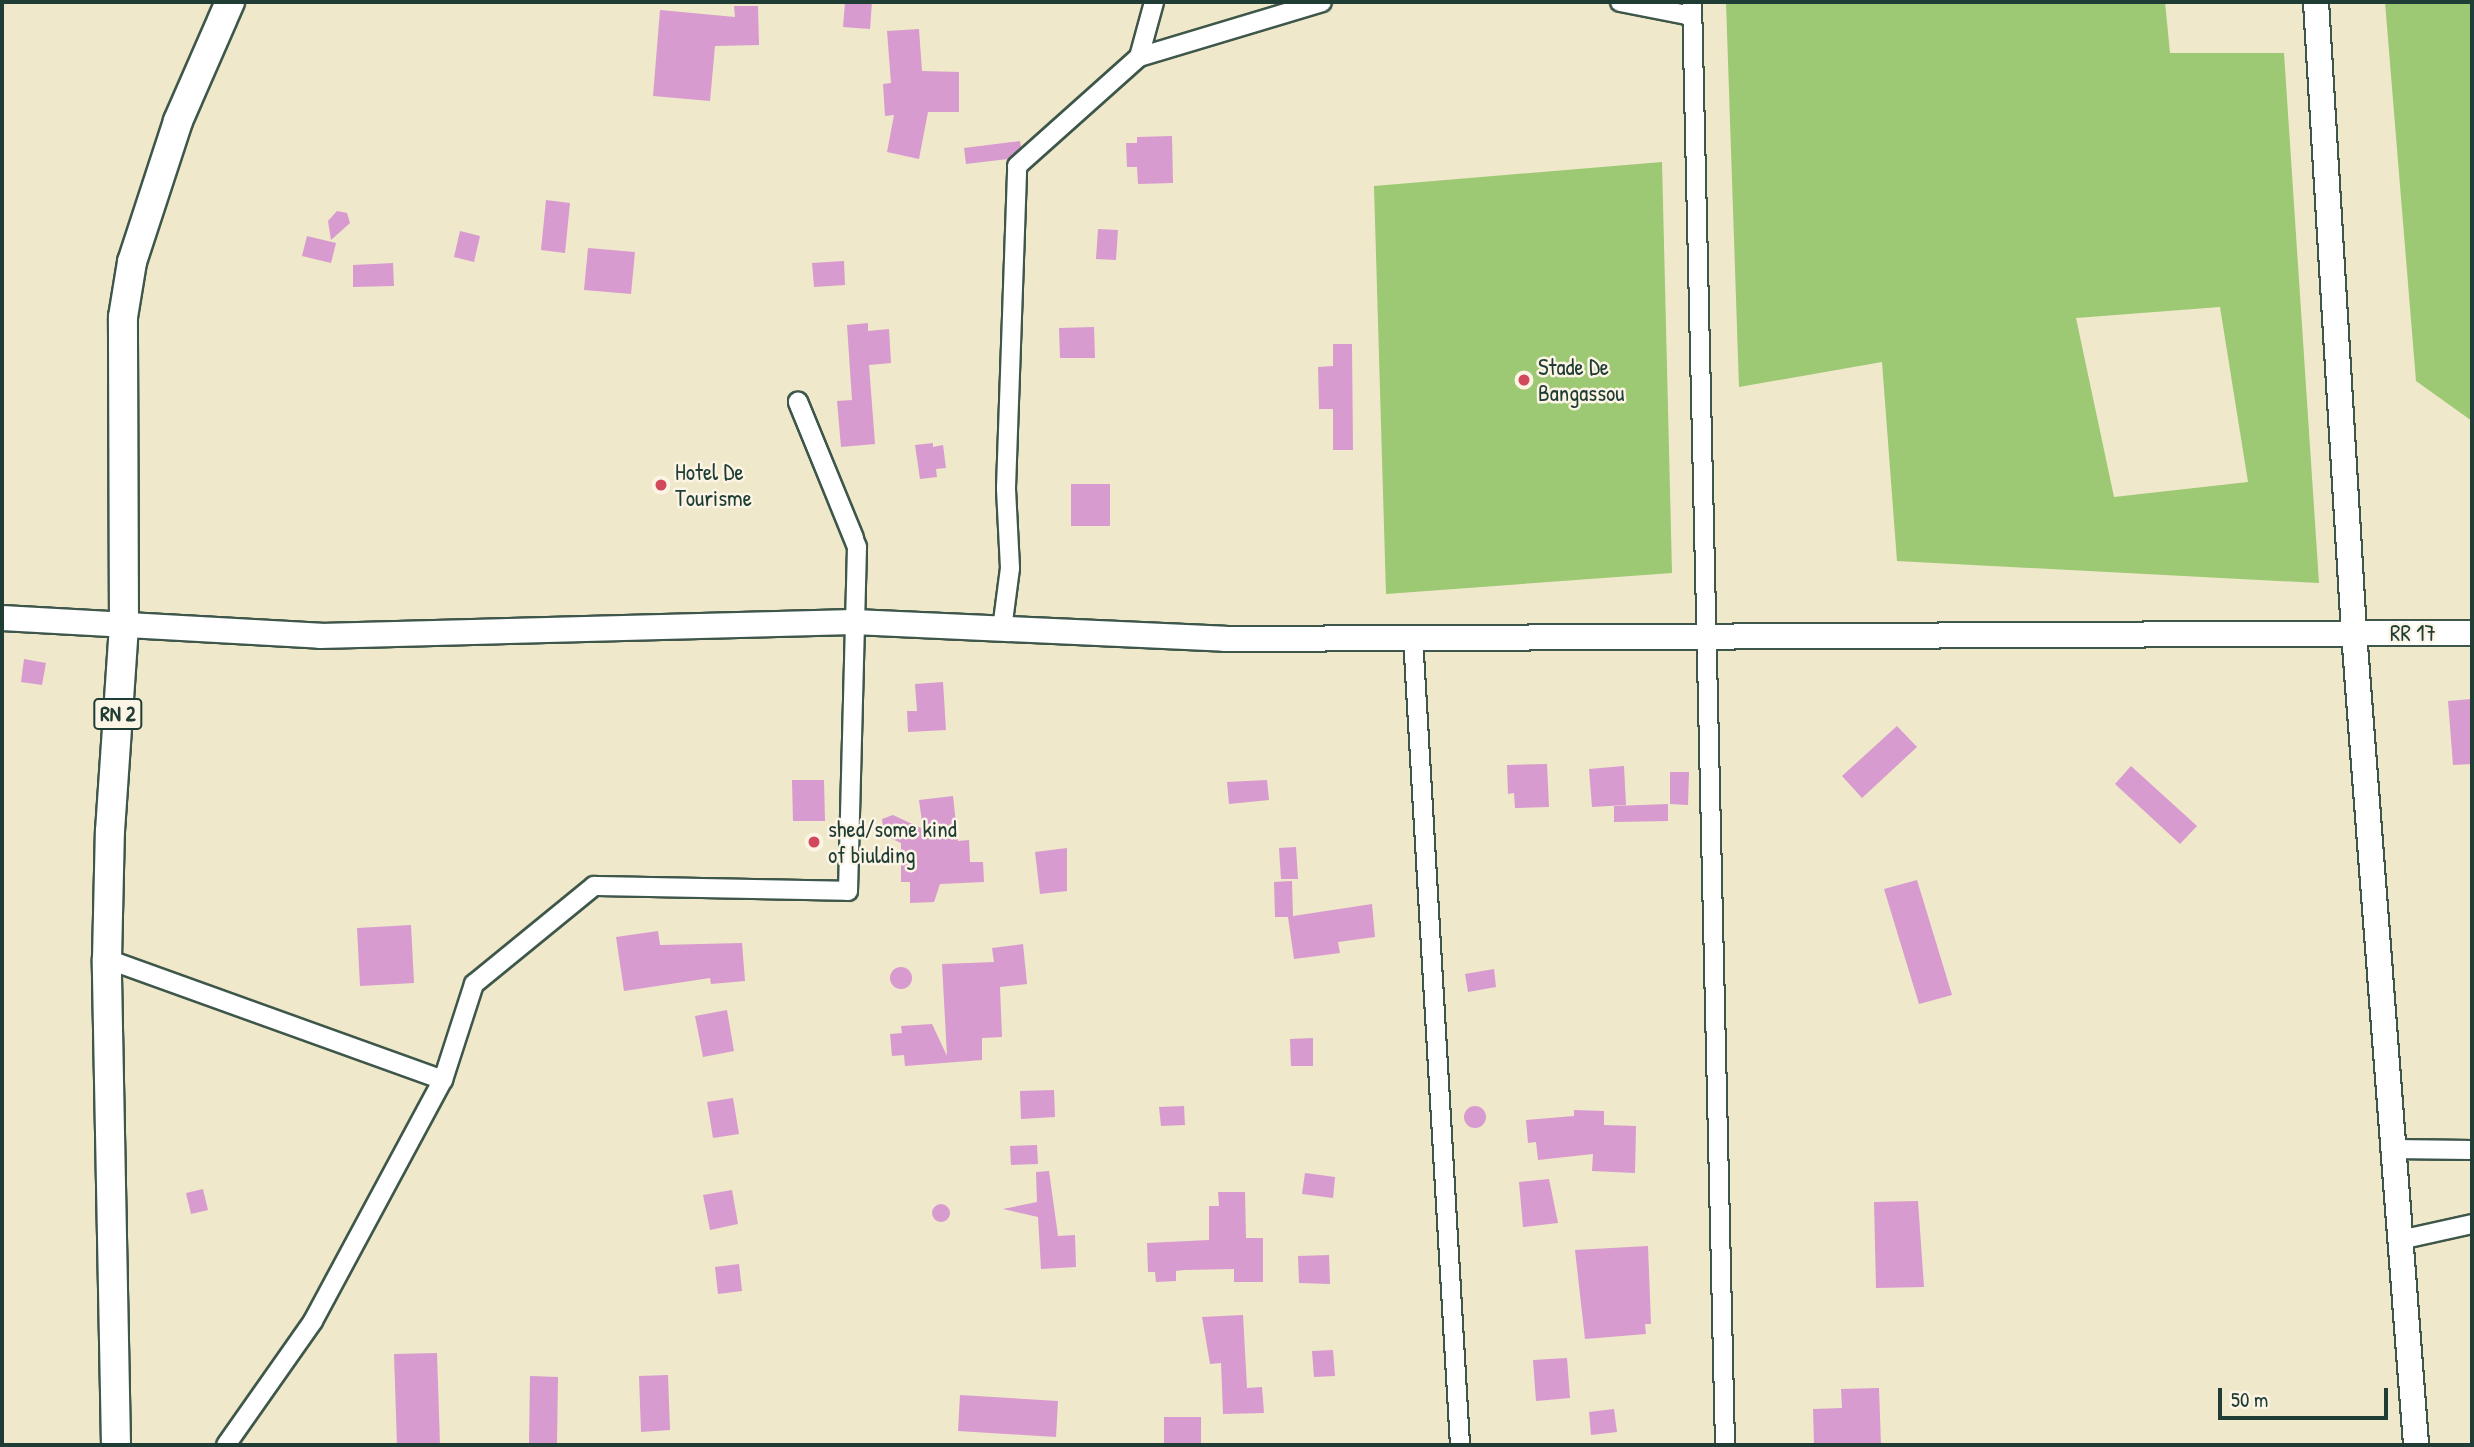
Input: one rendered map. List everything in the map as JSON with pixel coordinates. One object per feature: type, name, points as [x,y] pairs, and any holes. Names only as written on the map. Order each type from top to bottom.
[{"type":"main road","name":"RN 2","points":[[116,1445],[107,958],[110,831],[124,626],[120,370],[132,262],[178,121],[230,2]]},
{"type":"main road","points":[[2316,2],[2354,633],[2416,1445]]},
{"type":"main road","points":[[2,618],[124,626]]},
{"type":"main road","name":"RR 17","points":[[124,626],[320,636],[854,622],[1225,639],[1706,634],[2472,633]]},
{"type":"street","points":[[1139,57],[1154,2]]},
{"type":"street","points":[[1002,629],[1010,568],[1006,488],[1017,166],[1139,57],[1322,2]]},
{"type":"street","points":[[1620,2],[1692,9],[1726,1445]]},
{"type":"street","points":[[226,1445],[313,1321],[443,1080],[474,984],[594,886],[848,891],[857,547],[798,402],[854,538]]},
{"type":"street","points":[[1413,637],[1460,1445]]},
{"type":"street","points":[[107,958],[443,1080]]},
{"type":"street","points":[[2392,1149],[2472,1150]]},
{"type":"street","points":[[2400,1240],[2472,1224]]},
{"type":"green space","points":[[1726,2],[2165,2],[2170,53],[2284,53],[2319,583],[1897,561],[1882,362],[1739,387]],"holes":[[[2220,307],[2248,482],[2114,497],[2076,318]]]},
{"type":"green space","points":[[2385,2],[2472,2],[2472,421],[2416,381]]},
{"type":"green space","name":"Stade De Bangassou","points":[[1662,162],[1672,573],[1386,594],[1374,186]]},
{"type":"building","points":[[845,2],[872,2],[870,29],[843,27]]},
{"type":"building","points":[[734,6],[758,6],[759,45],[715,46],[710,101],[653,96],[660,10],[735,17]]},
{"type":"building","points":[[919,29],[922,71],[959,72],[959,112],[928,112],[919,159],[887,152],[894,115],[885,116],[883,84],[891,83],[887,31]]},
{"type":"building","points":[[1172,136],[1173,183],[1138,184],[1137,167],[1127,167],[1126,143],[1137,143],[1137,137]]},
{"type":"building","points":[[1020,141],[1021,147],[1008,159],[966,164],[964,148]]},
{"type":"building","points":[[546,200],[570,203],[565,253],[541,250]]},
{"type":"building","points":[[337,211],[347,213],[350,223],[331,240],[328,221]]},
{"type":"building","points":[[1098,229],[1118,230],[1116,260],[1096,259]]},
{"type":"building","points":[[460,231],[480,236],[474,262],[454,257]]},
{"type":"building","points":[[307,236],[336,243],[331,263],[302,256]]},
{"type":"building","points":[[588,248],[635,252],[631,294],[584,290]]},
{"type":"building","points":[[844,261],[845,285],[814,287],[812,263]]},
{"type":"building","points":[[393,263],[394,286],[353,287],[353,265]]},
{"type":"building","points":[[868,323],[868,331],[889,329],[891,363],[869,365],[875,444],[841,447],[837,401],[852,400],[847,325]]},
{"type":"building","points":[[1094,327],[1095,358],[1060,358],[1059,328]]},
{"type":"building","points":[[1333,344],[1352,344],[1353,450],[1333,450],[1333,409],[1319,409],[1318,367],[1333,366]]},
{"type":"building","points":[[933,443],[933,447],[943,445],[946,468],[936,469],[937,477],[920,479],[915,445]]},
{"type":"building","points":[[1071,484],[1110,484],[1110,526],[1071,526]]},
{"type":"building","points":[[24,659],[46,663],[42,685],[21,682]]},
{"type":"building","points":[[943,682],[946,730],[908,732],[907,711],[917,711],[915,684]]},
{"type":"building","points":[[2472,699],[2472,764],[2453,765],[2448,701]]},
{"type":"building","points":[[1897,726],[1917,747],[1862,798],[1842,776]]},
{"type":"building","points":[[1547,764],[1549,807],[1515,808],[1514,793],[1508,794],[1507,765]]},
{"type":"building","points":[[1624,766],[1626,805],[1592,807],[1589,769]]},
{"type":"building","points":[[2131,766],[2197,826],[2180,844],[2115,784]]},
{"type":"building","points":[[1670,772],[1689,772],[1688,805],[1670,804]]},
{"type":"building","points":[[792,780],[824,780],[825,821],[793,821]]},
{"type":"building","points":[[1267,780],[1269,800],[1229,804],[1227,782]]},
{"type":"building","points":[[953,796],[958,841],[969,840],[970,862],[983,862],[984,882],[940,884],[934,902],[910,903],[910,882],[901,882],[901,843],[884,835],[882,819],[893,815],[923,829],[919,800]]},
{"type":"building","points":[[1668,804],[1668,821],[1614,822],[1614,806]]},
{"type":"building","points":[[1296,847],[1298,879],[1281,879],[1279,848]]},
{"type":"building","points":[[1067,848],[1067,891],[1040,894],[1035,852]]},
{"type":"building","points":[[1917,880],[1952,995],[1919,1004],[1884,889]]},
{"type":"building","points":[[1292,881],[1293,916],[1372,904],[1375,937],[1338,942],[1340,953],[1294,959],[1288,917],[1275,917],[1274,882]]},
{"type":"building","points":[[411,925],[414,983],[360,986],[357,928]]},
{"type":"building","points":[[658,931],[660,945],[742,943],[745,981],[711,984],[710,978],[624,991],[616,937]]},
{"type":"building","points":[[1023,944],[1027,984],[1000,987],[1002,1037],[982,1038],[982,1060],[905,1066],[904,1055],[892,1056],[890,1034],[902,1033],[901,1026],[932,1024],[947,1056],[942,964],[994,962],[992,948]]},
{"type":"building","points":[[901,967],[911,974],[912,978],[905,988],[901,989],[891,982],[890,978],[897,968]]},
{"type":"building","points":[[1494,969],[1496,987],[1468,992],[1465,974]]},
{"type":"building","points":[[727,1010],[734,1051],[703,1057],[695,1016]]},
{"type":"building","points":[[1313,1038],[1313,1066],[1291,1066],[1290,1039]]},
{"type":"building","points":[[1054,1090],[1055,1117],[1021,1119],[1020,1091]]},
{"type":"building","points":[[733,1098],[739,1134],[713,1138],[707,1102]]},
{"type":"building","points":[[1184,1106],[1185,1125],[1161,1126],[1159,1107]]},
{"type":"building","points":[[1475,1106],[1483,1109],[1486,1117],[1483,1125],[1475,1128],[1467,1125],[1464,1117],[1467,1109]]},
{"type":"building","points":[[1574,1110],[1604,1111],[1604,1125],[1636,1126],[1635,1173],[1592,1171],[1593,1154],[1538,1160],[1536,1142],[1528,1143],[1526,1120],[1574,1116]]},
{"type":"building","points":[[1037,1145],[1038,1164],[1011,1165],[1010,1146]]},
{"type":"building","points":[[1049,1171],[1058,1236],[1075,1235],[1076,1267],[1041,1269],[1038,1217],[1003,1209],[1037,1202],[1036,1172]]},
{"type":"building","points":[[1305,1173],[1335,1177],[1333,1198],[1302,1194]]},
{"type":"building","points":[[1549,1179],[1558,1223],[1523,1227],[1519,1182]]},
{"type":"building","points":[[203,1189],[208,1210],[191,1214],[186,1193]]},
{"type":"building","points":[[732,1190],[738,1224],[710,1230],[703,1195]]},
{"type":"building","points":[[1218,1192],[1245,1192],[1246,1238],[1263,1238],[1263,1282],[1234,1282],[1234,1269],[1176,1271],[1176,1281],[1156,1282],[1155,1272],[1148,1272],[1147,1243],[1209,1240],[1209,1206],[1219,1206]]},
{"type":"building","points":[[1918,1201],[1924,1287],[1876,1288],[1874,1202]]},
{"type":"building","points":[[937,1204],[945,1204],[950,1213],[948,1220],[937,1222],[932,1217],[932,1209]]},
{"type":"building","points":[[1648,1246],[1651,1324],[1645,1324],[1646,1334],[1585,1339],[1575,1250]]},
{"type":"building","points":[[1329,1255],[1330,1284],[1299,1283],[1298,1256]]},
{"type":"building","points":[[739,1264],[742,1291],[718,1294],[715,1267]]},
{"type":"building","points":[[1243,1315],[1247,1388],[1262,1387],[1264,1413],[1223,1414],[1221,1363],[1210,1364],[1202,1317]]},
{"type":"building","points":[[1333,1350],[1335,1376],[1314,1377],[1312,1351]]},
{"type":"building","points":[[437,1353],[440,1445],[397,1445],[394,1354]]},
{"type":"building","points":[[1567,1358],[1570,1398],[1536,1401],[1533,1360]]},
{"type":"building","points":[[668,1375],[670,1430],[641,1432],[639,1376]]},
{"type":"building","points":[[530,1376],[558,1377],[557,1445],[529,1445]]},
{"type":"building","points":[[1879,1388],[1881,1445],[1814,1445],[1813,1409],[1842,1408],[1841,1389]]},
{"type":"building","points":[[960,1395],[1058,1401],[1056,1437],[958,1431]]},
{"type":"building","points":[[1614,1409],[1617,1432],[1591,1435],[1589,1412]]},
{"type":"building","points":[[1164,1417],[1201,1417],[1201,1445],[1164,1445]]},
{"type":"place","name":"Stade De Bangassou","points":[[1524,380]]},
{"type":"place","name":"Hotel De Tourisme","points":[[661,485]]},
{"type":"place","name":"shed/some kind of biulding","points":[[814,842]]}]
